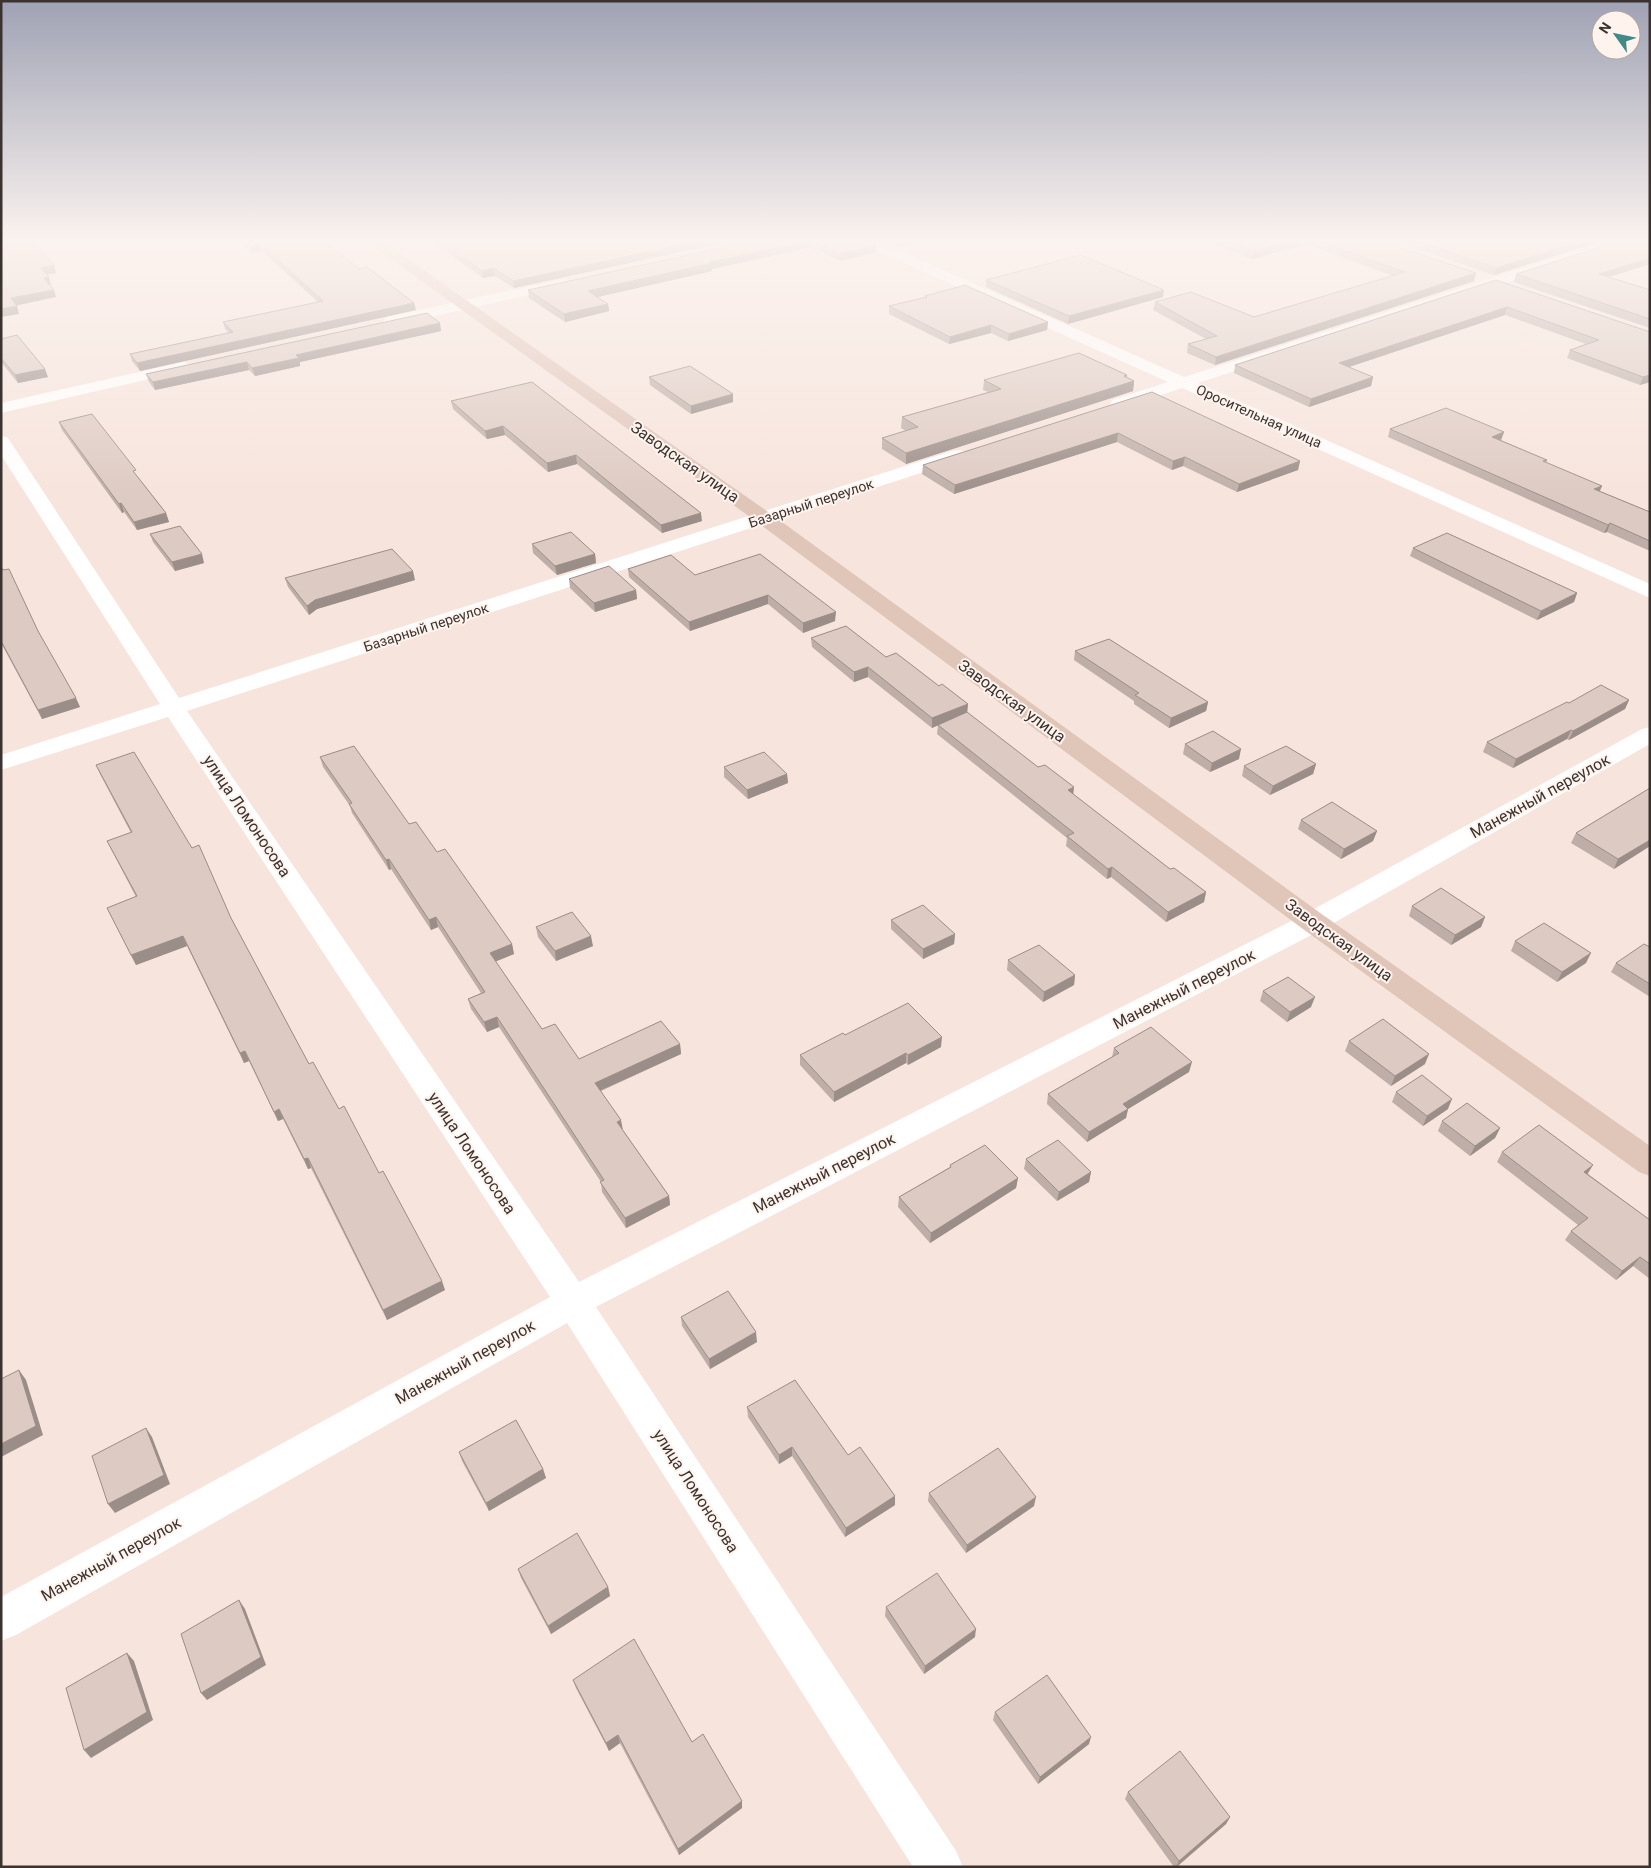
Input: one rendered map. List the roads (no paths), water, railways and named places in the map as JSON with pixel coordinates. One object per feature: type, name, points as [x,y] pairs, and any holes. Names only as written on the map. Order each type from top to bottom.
[{"type":"main road","name":"Заводская улица","points":[[495,328],[764,518],[1313,922],[1650,1163]]},
{"type":"street","name":"Оросительная улица","points":[[1063,328],[1650,592]]},
{"type":"street","points":[[1100,409],[1348,328]]},
{"type":"street","points":[[1,408],[203,363]]},
{"type":"street","name":"улица Ломоносова","points":[[1,441],[174,708],[573,1302],[940,1867]]},
{"type":"street","name":"Базарный переулок","points":[[1,762],[979,448]]},
{"type":"street","name":"Манежный переулок","points":[[1,1620],[573,1302],[1313,922],[1650,734]]}]
